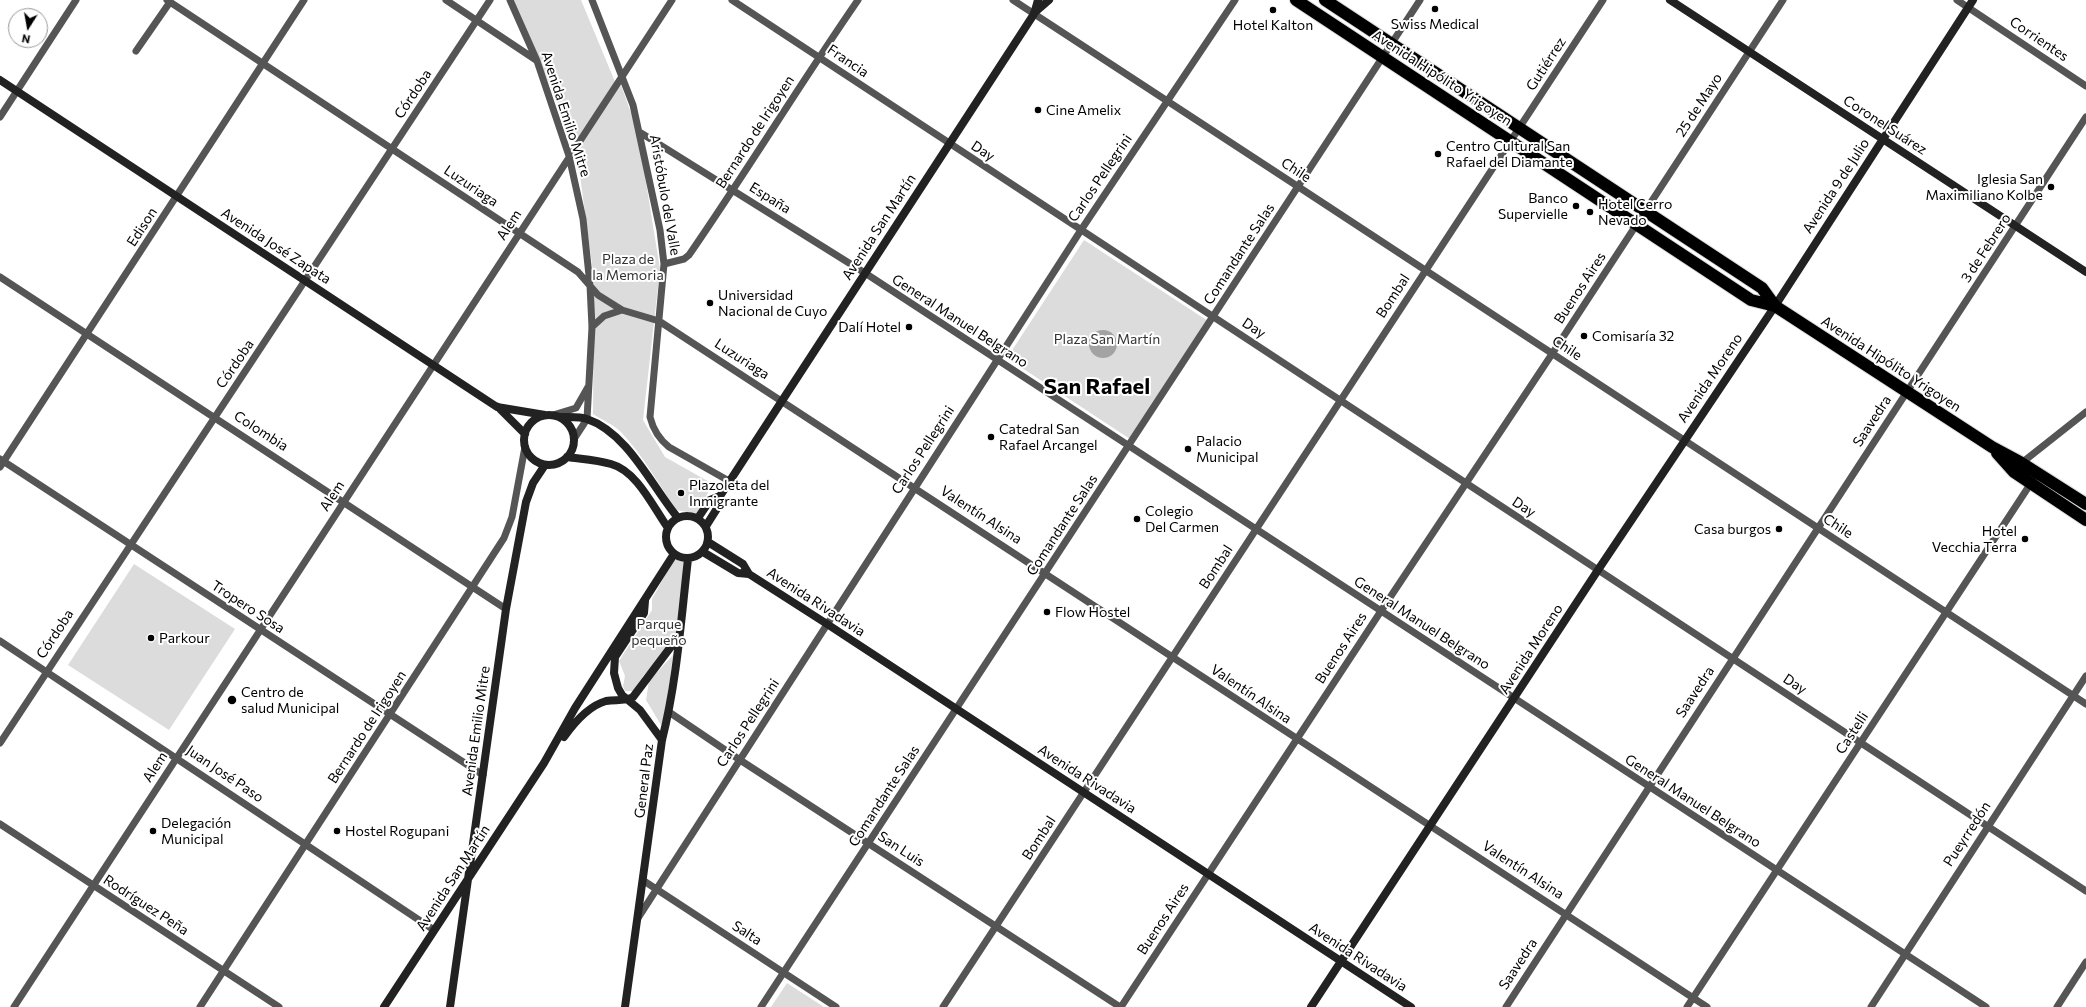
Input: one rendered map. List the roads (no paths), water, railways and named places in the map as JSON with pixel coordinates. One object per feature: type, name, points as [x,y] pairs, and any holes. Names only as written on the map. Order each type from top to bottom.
[{"type":"highway","name":"Avenida Hipólito Yrigoyen","points":[[1296,0],[1751,300],[1774,306],[1992,447],[2017,467],[2030,484],[2086,520]]},
{"type":"highway","name":"Avenida Hipólito Yrigoyen","points":[[1325,0],[1762,288],[1774,306]]},
{"type":"highway","name":"Avenida Hipólito Yrigoyen","points":[[2017,467],[2038,473],[2085,503]]},
{"type":"highway","name":"Avenida Hipólito Yrigoyen","points":[[2051,497],[2086,516]]},
{"type":"street","points":[[0,117],[76,0]]},
{"type":"street","name":"Edison","points":[[1,463],[177,197],[304,0]]},
{"type":"street","points":[[446,0],[537,60]]},
{"type":"street","name":"Córdoba","points":[[0,743],[129,544],[306,282],[490,0]]},
{"type":"street","name":"Avenida Emilio Mitre","points":[[510,0],[537,60],[569,156],[583,219],[590,285],[592,327],[587,419],[574,439]]},
{"type":"street","name":"Aristóbulo del Valle","points":[[592,0],[633,105],[641,133],[655,198],[664,264],[650,417],[652,427],[662,442],[729,482]]},
{"type":"street","name":"Alem","points":[[14,1007],[672,0]]},
{"type":"street","name":"Francia","points":[[732,0],[949,144]]},
{"type":"street","name":"Bernardo de Irigoyen","points":[[664,264],[684,259],[689,255],[734,190],[818,57],[858,0]]},
{"type":"street","name":"Chile","points":[[1013,0],[1552,354],[1685,439],[2086,704]]},
{"type":"street","name":"Avenida San Martín","points":[[1034,14],[1038,0]]},
{"type":"street","name":"Avenida San Martín","points":[[706,526],[718,507],[720,496],[782,400],[1034,14],[1049,0]]},
{"type":"street","name":"Carlos Pellegrini","points":[[638,918],[1080,230],[1235,0]]},
{"type":"street","name":"Comandante Salas","points":[[761,1007],[1046,574],[1420,0]]},
{"type":"street","name":"Gutiérrez","points":[[1511,141],[1603,0]]},
{"type":"street","name":"Coronel Suárez","points":[[1670,0],[2086,272]]},
{"type":"street","name":"25 de Mayo","points":[[1637,225],[1783,0]]},
{"type":"street","name":"Corrientes","points":[[1957,0],[2086,86]]},
{"type":"street","name":"Avenida 9 de Julio","points":[[1774,306],[1973,0]]},
{"type":"street","points":[[136,51],[168,1]]},
{"type":"street","name":"Luzuriaga","points":[[168,1],[578,272],[598,295],[622,310],[659,321],[782,400]]},
{"type":"street","name":"Avenida José Zapata","points":[[0,80],[497,407],[552,416],[587,419],[602,427],[627,448],[638,462],[662,500],[678,518]]},
{"type":"street","name":"3 de Febrero","points":[[1906,392],[2086,117]]},
{"type":"street","name":"España","points":[[641,133],[865,273]]},
{"type":"street","name":"Bombal","points":[[943,1007],[1085,793],[1511,141]]},
{"type":"street","name":"Day","points":[[949,144],[2086,891]]},
{"type":"street","name":"Buenos Aires","points":[[1121,1007],[1296,739],[1637,225]]},
{"type":"street","name":"General Manuel Belgrano","points":[[865,273],[1986,1007]]},
{"type":"street","name":"Colombia","points":[[0,277],[506,609]]},
{"type":"street","name":"Avenida Moreno","points":[[1311,1007],[1513,698],[1774,306]]},
{"type":"street","points":[[592,327],[604,316],[622,310]]},
{"type":"street","name":"Avenida Emilio Mitre","points":[[552,416],[576,408],[589,383]]},
{"type":"street","name":"Saavedra","points":[[1506,1007],[1906,392]]},
{"type":"street","name":"Valentín Alsina","points":[[782,400],[1296,739],[1707,1007]]},
{"type":"street","points":[[497,407],[525,434]]},
{"type":"street","points":[[2017,467],[2085,412]]},
{"type":"street","points":[[552,416],[570,426],[574,439],[571,452],[567,457],[561,462],[545,465],[532,458],[525,447],[525,434],[532,421],[552,416]]},
{"type":"street","name":"Bernardo de Irigoyen","points":[[200,1007],[474,587],[509,528],[525,447]]},
{"type":"street","points":[[567,457],[611,464],[622,469],[643,491],[668,528]]},
{"type":"street","name":"Tropero Sosa","points":[[1,463],[129,544],[482,775]]},
{"type":"street","name":"Avenida Emilio Mitre","points":[[450,1007],[506,609],[526,502],[534,483],[545,465]]},
{"type":"street","name":"Castelli","points":[[1687,1007],[1778,871],[2038,473]]},
{"type":"street","name":"Avenida San Martín","points":[[698,518],[710,500],[720,496]]},
{"type":"street","points":[[691,516],[698,518],[706,526],[709,536],[703,552],[688,559],[674,554],[666,542],[668,528],[678,518],[691,516]]},
{"type":"street","name":"Avenida Rivadavia","points":[[708,542],[743,564],[749,574],[1411,1007]]},
{"type":"street","name":"Avenida Rivadavia","points":[[703,552],[738,573],[749,574]]},
{"type":"street","name":"Avenida San Martín","points":[[544,763],[575,708],[674,554]]},
{"type":"street","name":"General Paz","points":[[626,1007],[662,740],[669,712],[688,559]]},
{"type":"street","points":[[645,598],[644,613],[615,657],[613,665],[618,688],[627,700],[640,710],[662,740]]},
{"type":"street","points":[[627,700],[637,692],[679,636]]},
{"type":"street","name":"Juan José Paso","points":[[0,641],[434,930]]},
{"type":"street","name":"Pueyrredón","points":[[1871,1007],[2086,676]]},
{"type":"street","name":"Avenida San Martín","points":[[384,1007],[544,763],[573,724],[595,705],[606,701],[627,700]]},
{"type":"street","name":"San Luis","points":[[669,712],[740,760],[1121,1007]]},
{"type":"street","name":"Rodríguez Peña","points":[[0,824],[279,1007]]},
{"type":"street","name":"Salta","points":[[644,881],[836,1007]]},
{"type":"street","points":[[2057,1007],[2086,962]]},
{"type":"place","name":"Swiss Medical","points":[[1435,9]]},
{"type":"place","name":"Hotel Kalton","points":[[1273,10]]},
{"type":"place","name":"Cine Amelix","points":[[1038,110]]},
{"type":"place","name":"Centro Cultural San Rafael del Diamante","points":[[1438,154]]},
{"type":"place","name":"Iglesia San Maximiliano Kolbe","points":[[2051,187]]},
{"type":"place","name":"Banco Supervielle","points":[[1576,206]]},
{"type":"place","name":"Hotel Cerro Nevado","points":[[1590,212]]},
{"type":"place","name":"Universidad Nacional de Cuyo","points":[[710,303]]},
{"type":"place","name":"Dalí Hotel","points":[[909,327]]},
{"type":"place","name":"Comisaría 32","points":[[1584,336]]},
{"type":"place","name":"Catedral San Rafael Arcangel","points":[[991,437]]},
{"type":"place","name":"Palacio Municipal","points":[[1188,449]]},
{"type":"place","name":"Plazoleta del Inmigrante","points":[[681,493]]},
{"type":"place","name":"Colegio Del Carmen","points":[[1137,519]]},
{"type":"place","name":"Casa burgos","points":[[1779,529]]},
{"type":"place","name":"Hotel Vecchia Terra","points":[[2025,539]]},
{"type":"place","name":"Flow Hostel","points":[[1047,612]]},
{"type":"place","name":"Parkour","points":[[151,638]]},
{"type":"place","name":"Centro de salud Municipal","points":[[232,700]]},
{"type":"place","name":"Delegación Municipal","points":[[153,831]]},
{"type":"place","name":"Hostel Rogupani","points":[[337,831]]},
{"type":"district","name":"San Rafael","points":[[1097,387]]},
{"type":"park label","name":"Plaza de la Memoria","points":[[628,268]]},
{"type":"park label","name":"Plaza San Martín","points":[[1107,339]]},
{"type":"park label","name":"Parque pequeño","points":[[659,632]]}]
